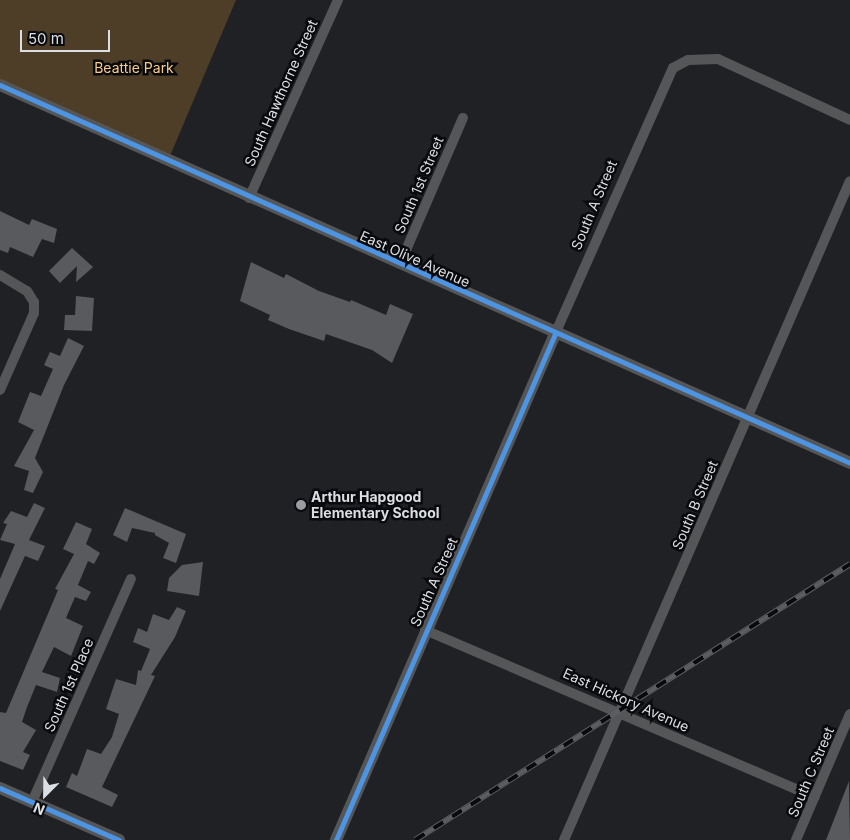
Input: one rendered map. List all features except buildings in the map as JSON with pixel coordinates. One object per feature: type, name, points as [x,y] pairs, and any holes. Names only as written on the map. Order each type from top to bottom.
[{"type":"street","name":"South Hawthorne Street","points":[[249,198],[338,0]]},
{"type":"street","name":"South A Street","points":[[336,840],[664,82],[673,68],[688,60],[706,57],[731,62],[850,120]]},
{"type":"street","name":"East Olive Avenue","points":[[0,86],[555,334],[850,463]]},
{"type":"street","name":"South 1st Street","points":[[400,264],[463,118]]},
{"type":"street","name":"South B Street","points":[[564,840],[850,181]]},
{"type":"street","points":[[0,275],[27,291],[34,302],[34,313],[0,390]]},
{"type":"street","name":"South 1st Place","points":[[32,802],[131,579]]},
{"type":"street","name":"East Hickory Avenue","points":[[426,630],[815,797]]},
{"type":"street","name":"South C Street","points":[[796,840],[850,714]]},
{"type":"street","points":[[0,788],[119,840]]},
{"type":"green space","name":"Beattie Park","points":[[0,0],[236,0],[170,156],[0,83]]},
{"type":"railway","points":[[415,840],[850,564]]},
{"type":"cycle path","points":[[0,85],[850,463]]},
{"type":"cycle path","points":[[336,840],[555,334]]},
{"type":"cycle path","points":[[0,788],[119,840]]},
{"type":"place","name":"Arthur Hapgood Elementary School","points":[[301,505]]}]
